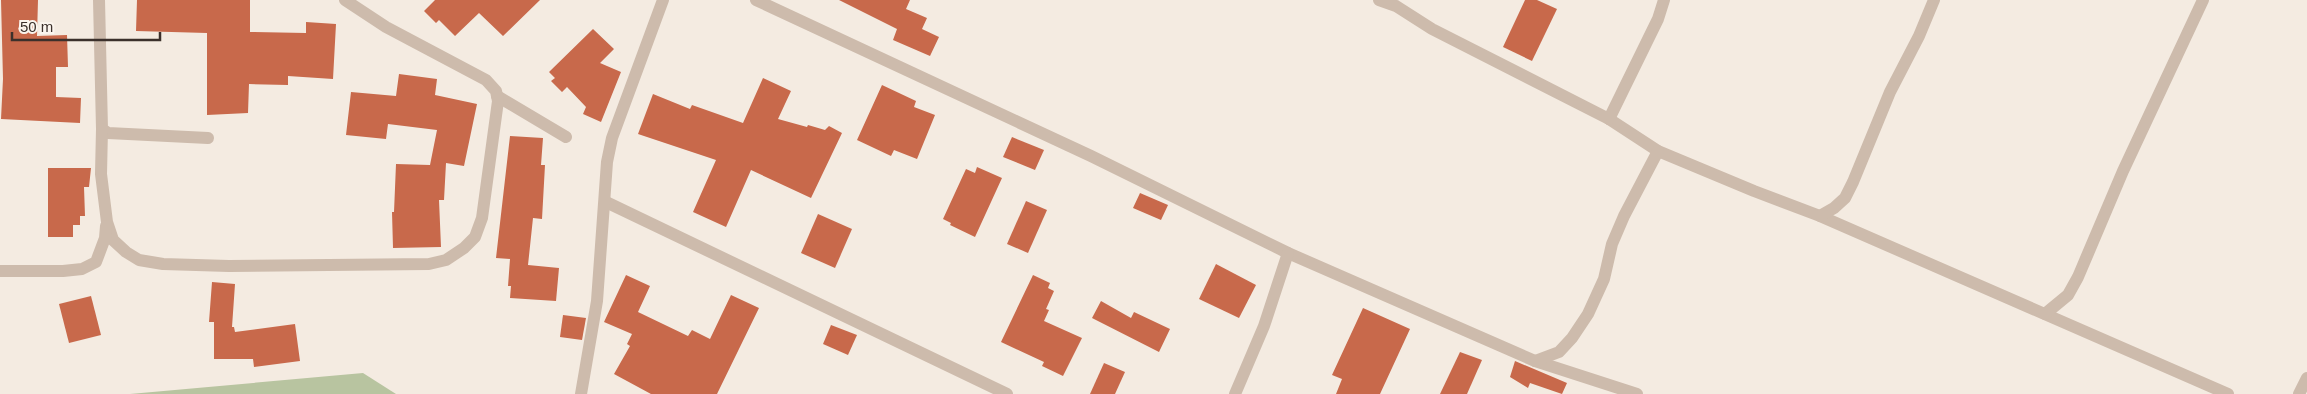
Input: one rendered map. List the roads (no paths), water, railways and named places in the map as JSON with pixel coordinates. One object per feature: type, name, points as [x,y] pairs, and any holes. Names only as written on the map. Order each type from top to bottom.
[{"type":"street","points":[[99,0],[102,129],[101,174],[107,222],[113,240],[126,252],[138,260],[163,264],[229,266],[429,264],[446,260],[475,237],[482,218],[498,110],[496,91],[486,80],[386,27],[345,0]]},
{"type":"street","points":[[580,394],[597,301],[606,202],[607,162],[612,138],[662,0]]},
{"type":"street","points":[[756,0],[1091,156],[1288,253],[1535,361],[1637,394]]},
{"type":"street","points":[[1379,0],[1398,3],[1432,29],[1608,119],[1658,151],[1820,216],[2228,394]]},
{"type":"street","points":[[1608,119],[1654,26],[1664,0]]},
{"type":"street","points":[[1820,216],[1834,208],[1845,198],[1890,92],[1919,36],[1934,0]]},
{"type":"street","points":[[2045,314],[2060,304],[2078,277],[2123,171],[2203,0]]},
{"type":"street","points":[[497,96],[566,137]]},
{"type":"street","points":[[102,129],[108,133],[208,138]]},
{"type":"street","points":[[1535,361],[1559,352],[1572,338],[1588,314],[1604,279],[1612,244],[1624,216],[1658,151]]},
{"type":"street","points":[[606,202],[1007,394]]},
{"type":"street","points":[[0,272],[82,269],[96,262],[105,238],[107,222]]},
{"type":"street","points":[[1235,394],[1264,326],[1288,253]]},
{"type":"street","points":[[2299,394],[2307,378]]}]
